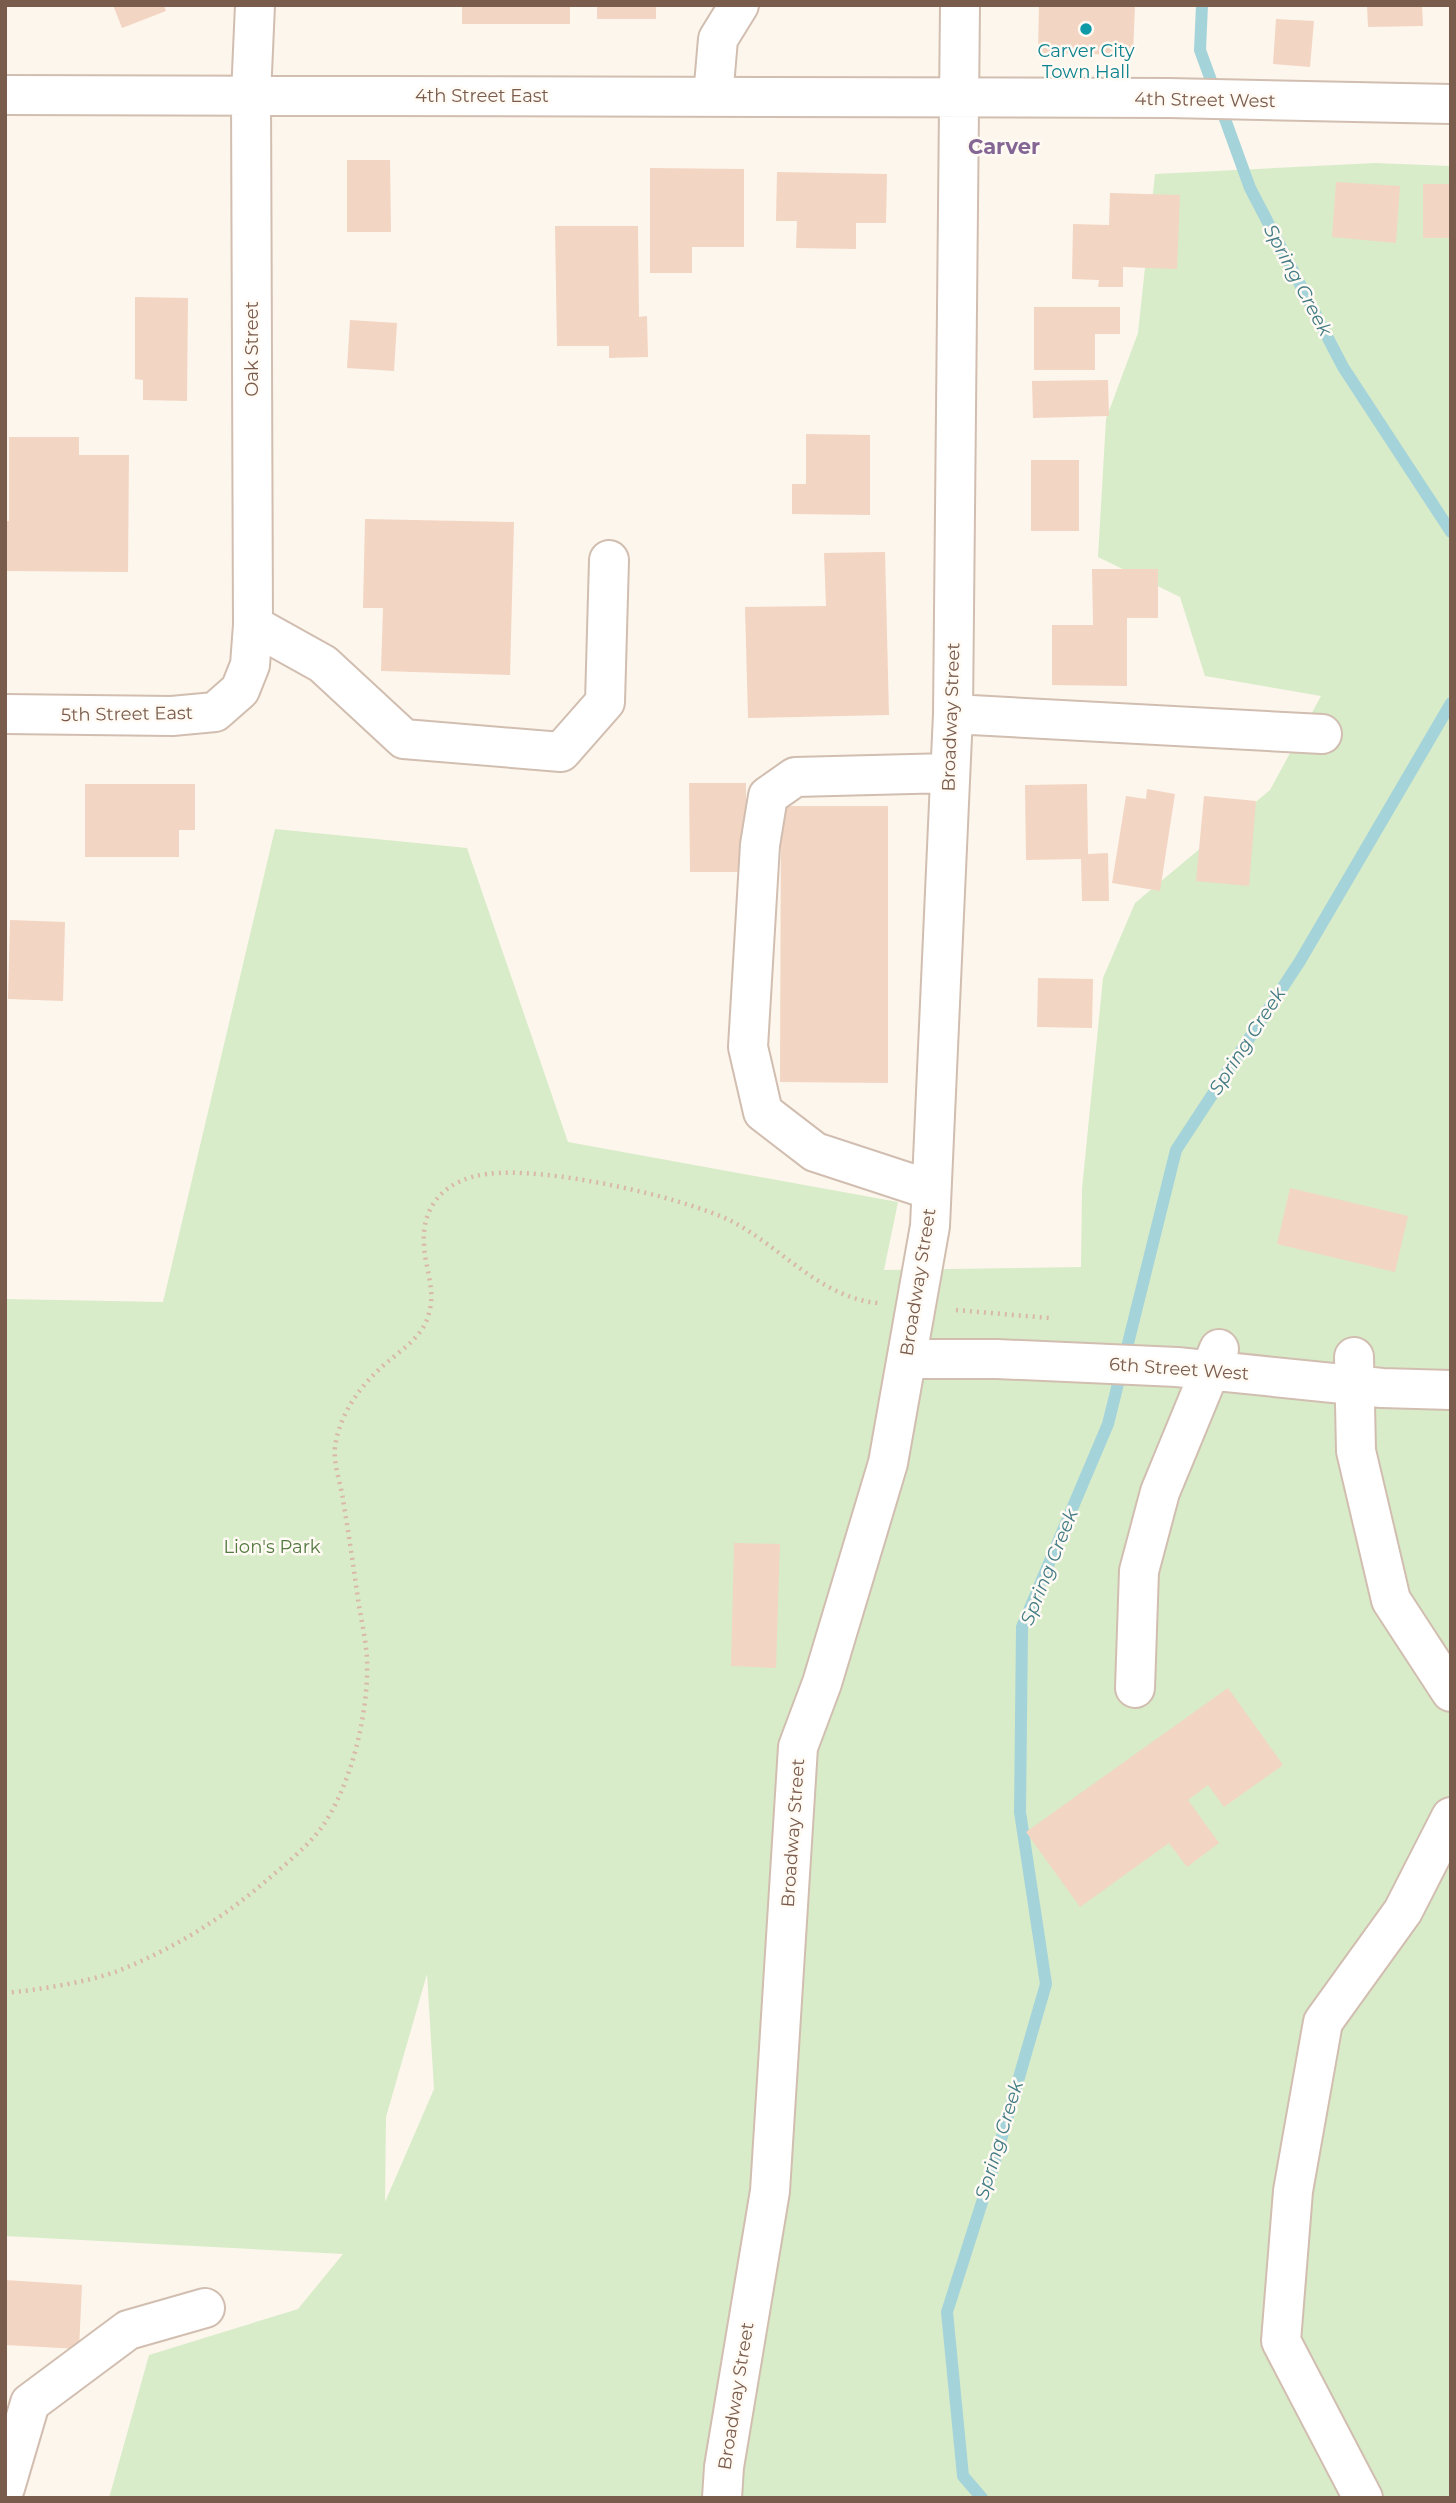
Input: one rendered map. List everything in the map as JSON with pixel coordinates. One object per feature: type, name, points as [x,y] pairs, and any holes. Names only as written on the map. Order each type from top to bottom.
[{"type":"street","name":"Oak Street","points":[[240,690],[250,665],[253,625],[251,95],[255,5]]},
{"type":"street","points":[[713,97],[718,39],[739,5]]},
{"type":"street","name":"Broadway Street","points":[[722,2498],[724,2467],[770,2191],[798,1747],[822,1683],[888,1463],[930,1226],[953,714],[960,5]]},
{"type":"street","name":"4th Street East","points":[[5,95],[958,99]]},
{"type":"street","name":"4th Street West","points":[[958,99],[1168,99],[1451,104]]},
{"type":"street","points":[[253,625],[323,664],[404,739],[561,752],[605,702],[609,560]]},
{"type":"street","name":"5th Street East","points":[[5,714],[172,716],[215,712],[240,690]]},
{"type":"street","points":[[953,714],[1322,734]]},
{"type":"street","points":[[931,1190],[815,1152],[763,1112],[748,1047],[760,845],[768,796],[795,777],[950,773]]},
{"type":"street","name":"6th Street West","points":[[907,1356],[920,1359],[997,1359],[1135,1365],[1215,1359],[1354,1371],[1451,1390]]},
{"type":"street","points":[[1135,1688],[1139,1571],[1160,1492],[1215,1359]]},
{"type":"street","points":[[1354,1371],[1356,1451],[1391,1600],[1451,1692]]},
{"type":"street","points":[[1363,2498],[1281,2341],[1293,2191],[1323,2022],[1403,1911],[1451,1817]]},
{"type":"street","points":[[5,2488],[30,2403],[128,2330],[205,2308]]},
{"type":"path","points":[[5,1993],[35,1990],[115,1972],[197,1934],[289,1862],[322,1826],[342,1789],[355,1752],[365,1705],[367,1658],[334,1451],[346,1411],[357,1394],[387,1362],[411,1343],[423,1328],[429,1314],[432,1294],[424,1243],[430,1207],[440,1194],[466,1177],[491,1173],[554,1175],[690,1206],[731,1221],[824,1283],[864,1302],[1051,1318]]},
{"type":"green space","name":"Lion's Park","points":[[1375,163],[1451,166],[1451,2498],[109,2498],[149,2355],[298,2309],[343,2254],[5,2236],[5,1299],[163,1302],[275,829],[467,848],[568,1142],[898,1202],[884,1270],[1081,1267],[1082,1189],[1103,978],[1135,903],[1270,790],[1321,696],[1205,676],[1180,597],[1098,557],[1106,419],[1138,333],[1155,174]],"holes":[[[427,1974],[434,2089],[385,2202],[386,2117]]]},
{"type":"building","points":[[113,5],[164,5],[166,11],[122,28]]},
{"type":"building","points":[[462,5],[570,5],[570,24],[462,24]]},
{"type":"building","points":[[597,5],[656,5],[656,19],[597,19]]},
{"type":"building","name":"Carver City Town Hall","points":[[1039,5],[1135,5],[1133,55],[1038,53]]},
{"type":"building","points":[[1367,5],[1422,5],[1423,26],[1368,27]]},
{"type":"building","points":[[1276,19],[1314,21],[1310,67],[1273,64]]},
{"type":"building","points":[[347,160],[390,160],[391,232],[347,232]]},
{"type":"building","points":[[650,168],[744,169],[744,247],[692,247],[692,273],[650,273]]},
{"type":"building","points":[[777,172],[887,174],[886,223],[856,223],[856,249],[796,248],[797,221],[776,221]]},
{"type":"building","points":[[1336,182],[1400,186],[1396,243],[1332,237]]},
{"type":"building","points":[[1423,184],[1451,184],[1451,238],[1423,238]]},
{"type":"building","points":[[1110,193],[1180,195],[1177,269],[1123,267],[1123,287],[1098,287],[1099,280],[1072,279],[1073,224],[1109,225]]},
{"type":"building","points":[[555,226],[638,226],[639,317],[647,316],[648,357],[609,358],[609,346],[557,346]]},
{"type":"building","points":[[135,297],[188,298],[187,401],[143,400],[143,380],[135,379]]},
{"type":"building","points":[[1034,307],[1120,307],[1120,334],[1095,334],[1095,370],[1034,370]]},
{"type":"building","points":[[350,320],[397,323],[394,371],[347,368]]},
{"type":"building","points":[[1108,380],[1109,416],[1033,418],[1032,381]]},
{"type":"building","points":[[806,434],[870,435],[870,515],[792,514],[792,484],[806,484]]},
{"type":"building","points":[[9,437],[79,437],[79,455],[129,455],[128,572],[5,571],[5,521],[9,521]]},
{"type":"building","points":[[1031,460],[1079,460],[1079,531],[1031,531]]},
{"type":"building","points":[[365,519],[514,522],[510,675],[381,671],[383,608],[363,608]]},
{"type":"building","points":[[885,552],[889,715],[748,718],[745,607],[826,606],[824,553]]},
{"type":"building","points":[[1092,569],[1158,569],[1158,618],[1127,618],[1127,686],[1052,685],[1052,625],[1093,625]]},
{"type":"building","points":[[689,783],[746,783],[746,872],[690,872]]},
{"type":"building","points":[[85,784],[195,784],[195,830],[179,830],[179,857],[85,857]]},
{"type":"building","points":[[1087,784],[1088,854],[1108,853],[1109,901],[1082,901],[1081,859],[1026,860],[1025,785]]},
{"type":"building","points":[[1147,789],[1175,794],[1160,891],[1112,883],[1126,796],[1146,799]]},
{"type":"building","points":[[1204,796],[1256,801],[1249,886],[1196,881]]},
{"type":"building","points":[[781,806],[888,806],[888,1083],[780,1082]]},
{"type":"building","points":[[10,920],[65,922],[63,1001],[8,999]]},
{"type":"building","points":[[1038,978],[1093,979],[1092,1028],[1037,1027]]},
{"type":"building","points":[[1290,1188],[1408,1216],[1395,1272],[1277,1244]]},
{"type":"building","points":[[734,1543],[780,1544],[776,1668],[731,1666]]},
{"type":"building","points":[[1228,1688],[1283,1765],[1224,1807],[1208,1785],[1188,1800],[1219,1843],[1187,1867],[1169,1843],[1080,1907],[1026,1832]]},
{"type":"building","points":[[5,2280],[82,2285],[79,2349],[5,2345]]},
{"type":"waterway","name":"Spring Creek","points":[[1202,5],[1200,50],[1250,188],[1343,367],[1451,532]]},
{"type":"waterway","name":"Spring Creek","points":[[982,2498],[963,2476],[947,2312],[992,2171],[1046,1984],[1020,1812],[1022,1627],[1108,1424],[1176,1150],[1300,961],[1451,703]]},
{"type":"place","name":"Carver City Town Hall","points":[[1086,29]]},
{"type":"district","name":"Carver","points":[[1004,146]]}]
